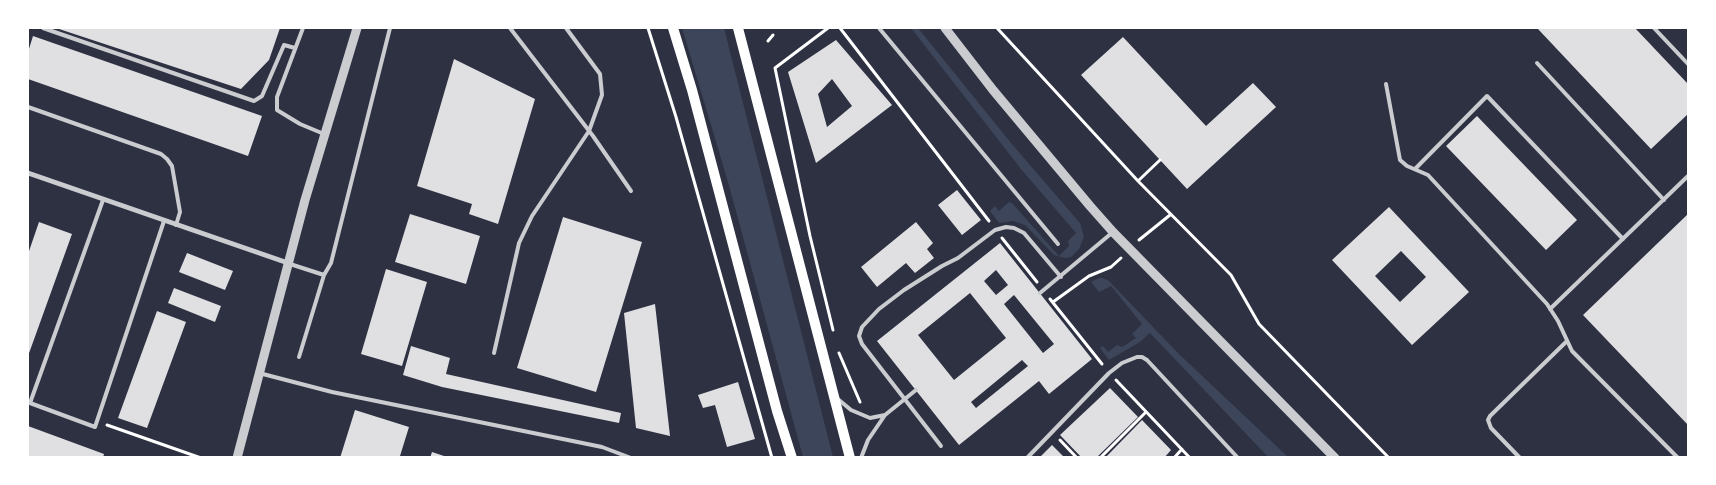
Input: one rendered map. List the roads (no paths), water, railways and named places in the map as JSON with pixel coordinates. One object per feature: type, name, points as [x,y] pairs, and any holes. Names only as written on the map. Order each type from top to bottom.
[{"type":"main road","points":[[673,28],[692,90],[777,411],[792,458]]},
{"type":"main road","points":[[738,28],[850,458]]},
{"type":"street","points":[[237,458],[324,134],[357,28]]},
{"type":"street","points":[[945,28],[1005,104],[1113,232],[1335,458]]},
{"type":"street","points":[[28,173],[288,263]]},
{"type":"lane","points":[[43,28],[254,100],[262,96],[284,44],[295,48]]},
{"type":"lane","points":[[303,28],[277,96],[277,110],[300,124],[324,134]]},
{"type":"lane","points":[[299,357],[324,275],[330,263],[390,28]]},
{"type":"lane","points":[[510,28],[589,131],[630,191]]},
{"type":"lane","points":[[494,353],[519,243],[532,216],[589,131],[602,95],[600,74],[566,28]]},
{"type":"lane","points":[[879,28],[1058,244]]},
{"type":"lane","points":[[1654,28],[1688,64]]},
{"type":"lane","points":[[1537,63],[1664,200]]},
{"type":"lane","points":[[1386,84],[1400,160],[1428,175],[1550,309],[1572,351],[1678,458]]},
{"type":"lane","points":[[1415,169],[1487,96],[1623,239]]},
{"type":"lane","points":[[28,107],[161,154],[168,159],[172,166],[180,212],[176,225]]},
{"type":"lane","points":[[1550,309],[1688,176]]},
{"type":"lane","points":[[103,200],[30,403],[95,427],[164,221]]},
{"type":"lane","points":[[941,446],[862,344],[859,336],[862,327],[879,310],[912,285],[958,258],[991,232],[1006,227],[1014,228],[1024,233],[1060,277]]},
{"type":"lane","points":[[1040,294],[1113,232]]},
{"type":"lane","points":[[288,263],[324,275]]},
{"type":"lane","points":[[1520,458],[1491,428],[1488,420],[1567,341]]},
{"type":"lane","points":[[1027,458],[1109,373],[1131,358],[1142,357],[1147,360],[1238,458]]},
{"type":"lane","points":[[259,373],[342,394],[602,447],[631,458]]},
{"type":"lane","points":[[860,458],[868,440],[885,415],[916,390]]},
{"type":"lane","points":[[833,392],[850,410],[870,418],[885,415]]}]
